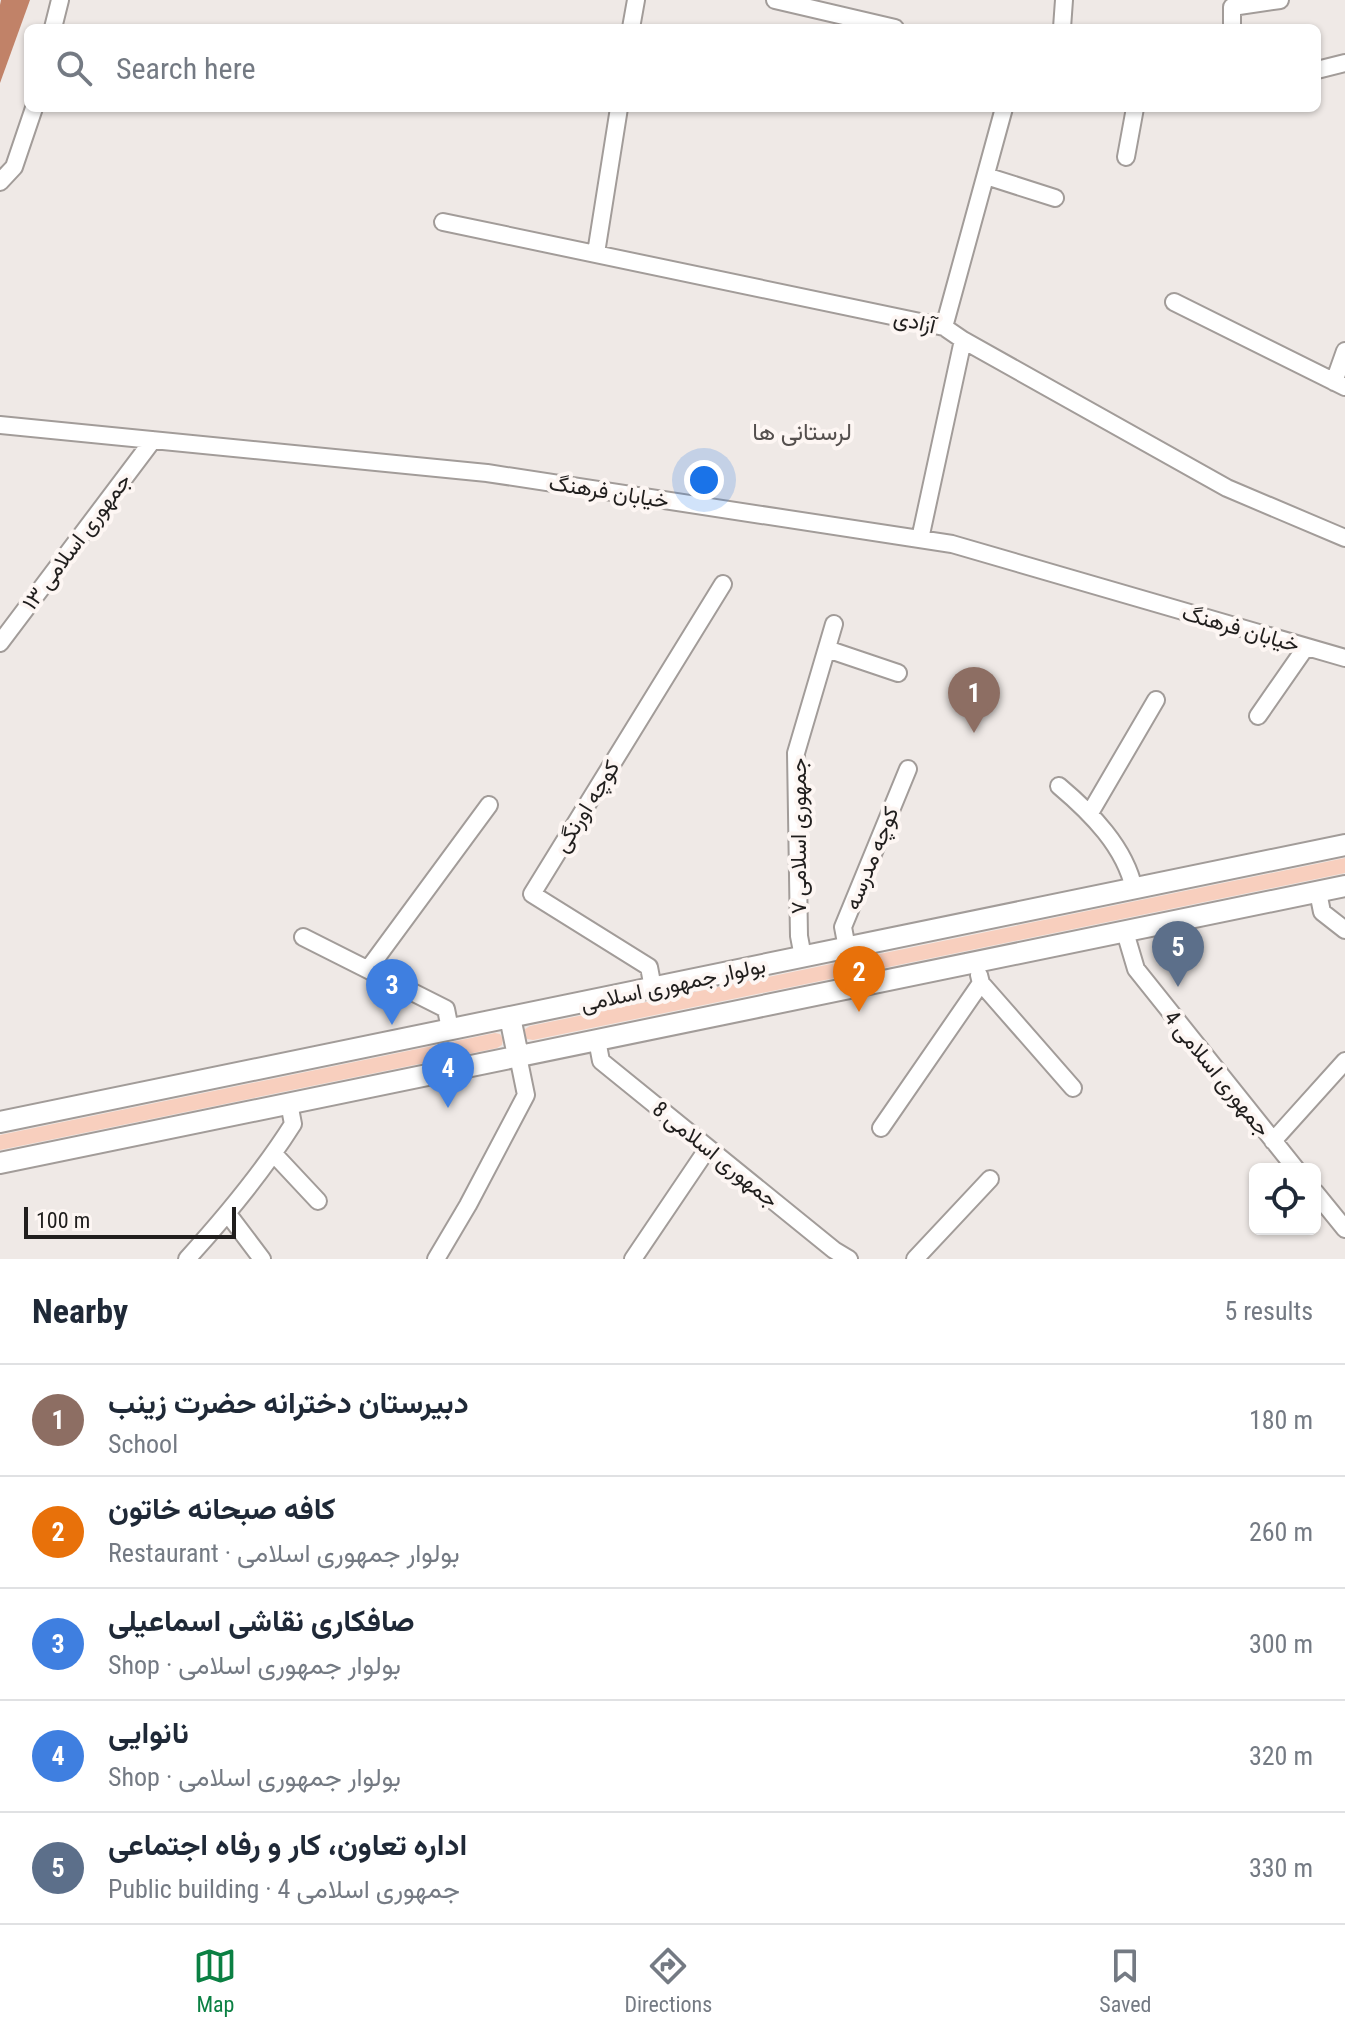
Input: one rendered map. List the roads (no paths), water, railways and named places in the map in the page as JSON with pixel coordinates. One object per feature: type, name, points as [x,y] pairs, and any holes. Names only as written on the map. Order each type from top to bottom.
[{"type":"main road","name":"بولوار جمهوری اسلامی","points":[[0,1122],[1345,845]]},
{"type":"main road","name":"بولوار جمهوری اسلامی","points":[[0,1163],[1345,886]]},
{"type":"main road","points":[[510,1017],[518,1056]]},
{"type":"street","points":[[58,24],[60,0]]},
{"type":"street","points":[[632,24],[636,0]]},
{"type":"street","points":[[775,0],[878,24]]},
{"type":"street","points":[[1062,24],[1064,0]]},
{"type":"street","points":[[1232,24],[1232,7],[1280,0]]},
{"type":"street","points":[[1321,69],[1345,63]]},
{"type":"street","points":[[0,182],[14,167],[33,112]]},
{"type":"street","points":[[596,253],[618,112]]},
{"type":"street","points":[[944,327],[1003,112]]},
{"type":"street","points":[[1126,157],[1134,112]]},
{"type":"street","points":[[986,176],[1055,198]]},
{"type":"street","name":"آزادی","points":[[443,222],[944,327],[1227,488],[1345,538]]},
{"type":"street","points":[[1174,302],[1340,384],[1345,351]]},
{"type":"street","points":[[920,539],[963,340]]},
{"type":"street","name":"خیابان فرهنگ","points":[[0,425],[487,473],[952,544],[1345,658]]},
{"type":"street","name":"جمهوری اسلامی ۱۳","points":[[0,643],[153,440]]},
{"type":"street","name":"کوچه اورنگی","points":[[653,988],[649,967],[532,894],[723,584]]},
{"type":"street","name":"جمهوری اسلامی ۷","points":[[803,957],[799,936],[796,753],[834,624]]},
{"type":"street","points":[[1258,716],[1306,647]]},
{"type":"street","points":[[827,649],[898,673]]},
{"type":"street","points":[[1090,813],[1156,700]]},
{"type":"street","name":"کوچه مدرسه","points":[[847,948],[843,927],[908,769]]},
{"type":"street","points":[[1059,786],[1090,813],[1130,868],[1134,889]]},
{"type":"street","points":[[369,968],[489,805]]},
{"type":"street","points":[[1318,892],[1322,912],[1345,930]]},
{"type":"street","name":"جمهوری اسلامی 4","points":[[1125,932],[1136,969],[1291,1163]]},
{"type":"street","points":[[303,937],[446,1009],[450,1029]]},
{"type":"street","points":[[976,962],[981,983],[1073,1088]]},
{"type":"street","points":[[881,1128],[981,983]]},
{"type":"street","name":"جمهوری اسلامی 8","points":[[597,1040],[601,1061],[849,1259]]},
{"type":"street","points":[[436,1259],[526,1095],[518,1056]]},
{"type":"street","points":[[1273,1141],[1345,1061]]},
{"type":"street","points":[[187,1259],[228,1214],[274,1154],[293,1124],[289,1103]]},
{"type":"street","points":[[633,1259],[708,1148]]},
{"type":"street","points":[[274,1154],[318,1201]]},
{"type":"street","points":[[915,1259],[990,1179]]},
{"type":"street","points":[[1321,1199],[1345,1229]]},
{"type":"street","points":[[228,1214],[262,1259]]},
{"type":"place","name":"دبیرستان دخترانه حضرت زینب","points":[[974,733]]},
{"type":"place","name":"اداره تعاون، کار و رفاه اجتماعی","points":[[1178,987]]},
{"type":"place","name":"کافه صبحانه خاتون","points":[[859,1012]]},
{"type":"place","name":"صافکاری نقاشی اسماعیلی","points":[[392,1025]]},
{"type":"place","name":"نانوایی","points":[[448,1108]]},
{"type":"district","name":"لرستانی ها","points":[[802,432]]}]
